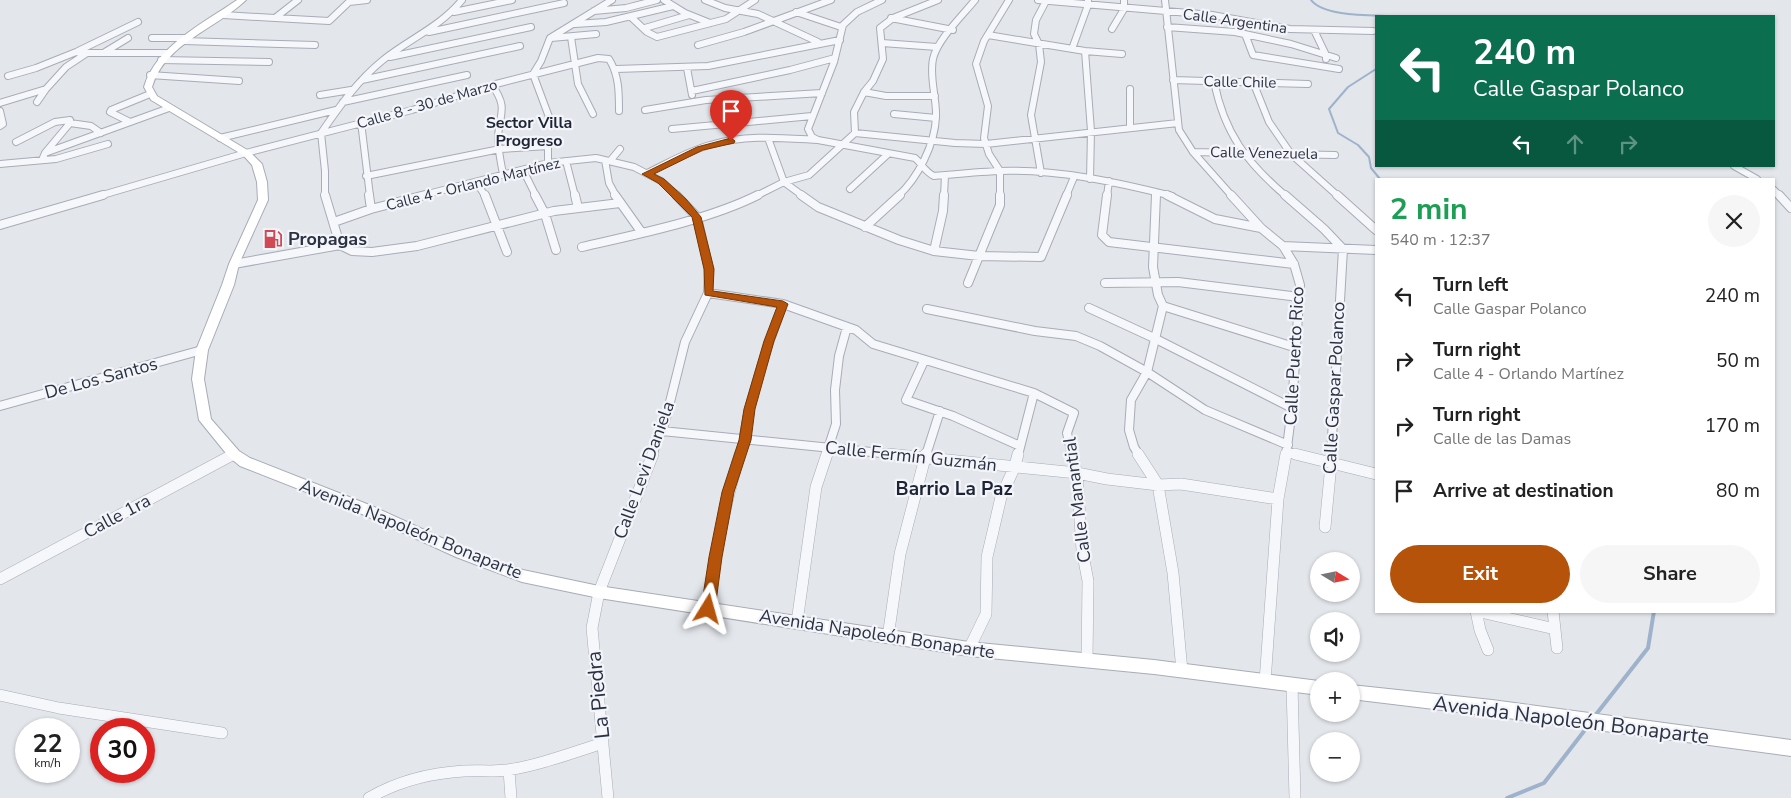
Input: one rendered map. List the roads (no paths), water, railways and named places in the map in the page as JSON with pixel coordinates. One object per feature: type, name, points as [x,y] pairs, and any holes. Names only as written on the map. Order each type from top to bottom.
[{"type":"main road","points":[[150,94],[148,87],[150,74],[165,56],[242,0]]},
{"type":"main road","name":"Avenida Napoleón Bonaparte","points":[[150,94],[169,108],[246,153],[257,164],[262,182],[263,200],[234,264],[228,285],[202,350],[198,379],[205,420],[234,454],[244,462],[367,510],[461,553],[522,576],[599,592],[969,649],[1182,671],[1310,687]]},
{"type":"main road","name":"Avenida Napoleón Bonaparte","points":[[1360,693],[1492,708],[1791,748]]},
{"type":"street","points":[[275,18],[298,0]]},
{"type":"street","points":[[223,15],[329,21],[350,1],[367,0]]},
{"type":"street","points":[[340,245],[334,222],[325,200],[325,171],[321,132],[351,90],[361,80],[384,59],[454,12],[462,0]]},
{"type":"street","points":[[454,12],[512,0]]},
{"type":"street","points":[[552,125],[533,74],[541,61],[550,38],[612,0]]},
{"type":"street","points":[[594,11],[614,10],[657,0]]},
{"type":"street","points":[[664,0],[689,15],[710,23]]},
{"type":"street","points":[[705,0],[740,11],[758,14],[818,42]]},
{"type":"street","points":[[714,4],[722,0]]},
{"type":"street","points":[[631,17],[657,37],[726,20],[755,0]]},
{"type":"street","points":[[698,44],[744,32],[772,20],[831,0]]},
{"type":"street","points":[[818,140],[812,137],[808,129],[835,58],[842,27],[854,15],[882,0]]},
{"type":"street","points":[[582,247],[642,233],[738,205],[784,182],[809,175],[855,133],[854,112],[883,59],[880,28],[891,18],[938,0]]},
{"type":"street","points":[[865,227],[908,187],[921,163],[932,140],[936,118],[932,61],[937,47],[953,30],[975,0]]},
{"type":"street","points":[[968,283],[1000,205],[1000,171],[990,154],[984,138],[988,106],[976,64],[988,35],[1009,0]]},
{"type":"street","name":"Calle Argentina","points":[[1038,0],[1088,2],[1124,9],[1212,16],[1290,29],[1373,31]]},
{"type":"street","points":[[1112,29],[1124,9],[1124,0]]},
{"type":"street","name":"Calle Puerto Rico","points":[[1164,0],[1179,130],[1193,152],[1261,228],[1283,246],[1294,264],[1300,285],[1292,408],[1278,499],[1265,682]]},
{"type":"street","points":[[1041,173],[1031,115],[1041,62],[1039,44],[1034,34],[1036,20],[1046,1]]},
{"type":"street","points":[[1072,49],[1088,2]]},
{"type":"street","points":[[425,32],[564,3]]},
{"type":"street","points":[[570,24],[606,22],[673,6]]},
{"type":"street","points":[[796,12],[842,27]]},
{"type":"street","points":[[645,28],[689,15]]},
{"type":"street","points":[[891,18],[953,30]]},
{"type":"street","points":[[8,76],[36,68],[76,52],[138,22]]},
{"type":"street","points":[[384,59],[531,27]]},
{"type":"street","points":[[1167,27],[1200,28],[1245,34],[1291,44],[1336,58]]},
{"type":"street","points":[[1314,30],[1326,55],[1326,67]]},
{"type":"street","points":[[550,38],[596,34]]},
{"type":"street","points":[[1245,34],[1253,55],[1339,69]]},
{"type":"street","points":[[988,35],[1085,51],[1122,54]]},
{"type":"street","points":[[571,37],[578,84],[593,114]]},
{"type":"street","points":[[105,53],[128,38]]},
{"type":"street","points":[[152,38],[315,46]]},
{"type":"street","points":[[619,110],[616,69],[687,68],[738,61],[818,42],[840,40]]},
{"type":"street","points":[[882,43],[937,47]]},
{"type":"street","points":[[361,80],[520,46]]},
{"type":"street","points":[[1085,51],[1091,131],[1090,179]]},
{"type":"street","points":[[76,52],[270,62]]},
{"type":"street","points":[[37,102],[66,67],[87,53]]},
{"type":"street","name":"Calle 8 - 30 de Marzo","points":[[246,153],[321,132],[412,110],[492,85],[574,64],[609,58],[616,69]]},
{"type":"street","points":[[692,91],[790,70],[835,58]]},
{"type":"street","points":[[687,68],[694,102]]},
{"type":"street","points":[[150,74],[240,81]]},
{"type":"street","points":[[344,102],[467,76]]},
{"type":"street","name":"Calle Chile","points":[[1173,80],[1308,84]]},
{"type":"street","points":[[1214,81],[1218,106],[1243,153],[1259,172],[1330,233],[1342,249]]},
{"type":"street","points":[[1253,82],[1269,122],[1291,154],[1375,229]]},
{"type":"street","points":[[492,85],[501,98],[502,116],[498,139],[502,174]]},
{"type":"street","points":[[1130,88],[1130,127]]},
{"type":"street","points":[[0,103],[46,89]]},
{"type":"street","points":[[320,95],[351,90]]},
{"type":"street","points":[[864,92],[886,96],[935,96]]},
{"type":"street","points":[[645,110],[694,102],[753,96],[822,93]]},
{"type":"street","points":[[130,122],[110,112],[111,110],[150,94]]},
{"type":"street","points":[[45,153],[169,108]]},
{"type":"street","points":[[220,138],[336,110]]},
{"type":"street","points":[[0,111],[3,124],[0,126]]},
{"type":"street","points":[[894,114],[936,118]]},
{"type":"street","points":[[672,128],[812,116]]},
{"type":"street","points":[[16,142],[63,119],[70,120],[70,123],[88,125],[99,130],[101,134]]},
{"type":"street","points":[[362,122],[366,176],[371,209]]},
{"type":"street","points":[[42,160],[45,153],[70,123]]},
{"type":"street","points":[[855,133],[986,144],[1036,137],[1178,123]]},
{"type":"street","points":[[768,138],[784,182],[818,207],[898,240],[934,251],[979,256],[1041,257],[1074,177]]},
{"type":"street","points":[[647,174],[700,149],[720,142],[768,138],[818,140],[915,158],[921,163],[927,173],[934,176],[1000,171],[1041,173],[1109,181],[1172,196],[1192,209],[1215,219],[1261,228]]},
{"type":"street","points":[[0,164],[56,159],[108,144]]},
{"type":"street","points":[[366,176],[500,149],[548,146],[548,163]]},
{"type":"street","points":[[620,149],[607,160],[609,183],[620,203],[642,233]]},
{"type":"street","name":"Calle Venezuela","points":[[1193,152],[1335,155]]},
{"type":"street","points":[[0,225],[246,153]]},
{"type":"street","points":[[850,189],[888,154]]},
{"type":"street","name":"Calle 4 - Orlando Martínez","points":[[334,222],[371,209],[548,163],[596,158],[607,160],[634,167],[661,181],[697,217],[709,269],[708,293]]},
{"type":"street","points":[[566,161],[578,208]]},
{"type":"street","points":[[1736,167],[1755,178]]},
{"type":"street","points":[[523,170],[545,214],[556,250]]},
{"type":"street","points":[[934,251],[943,211],[945,175]]},
{"type":"street","points":[[1109,181],[1102,235],[1104,239],[1116,244],[1294,264]]},
{"type":"street","points":[[476,182],[484,193],[507,252]]},
{"type":"street","points":[[1775,191],[1791,208]]},
{"type":"street","points":[[1156,192],[1153,248],[1157,297],[1163,306],[1297,348]]},
{"type":"street","points":[[234,264],[340,245],[352,251],[372,252],[417,246],[545,214],[620,203]]},
{"type":"street","points":[[1283,246],[1375,250]]},
{"type":"street","name":"Calle Gaspar Polanco","points":[[1324,527],[1331,463],[1342,249]]},
{"type":"street","points":[[1105,283],[1178,282],[1299,297]]},
{"type":"street","points":[[708,293],[783,304],[847,326],[856,330],[873,344],[1034,393],[1015,466],[1001,497],[987,557],[986,614],[969,649]]},
{"type":"street","name":"Calle Levi Daniela","points":[[599,592],[662,431],[685,342],[708,293]]},
{"type":"street","points":[[708,609],[715,557],[728,492],[745,440],[749,409],[769,341],[783,304]]},
{"type":"street","points":[[1163,306],[1160,323],[1154,338],[1148,372],[1131,400],[1129,430],[1134,447],[1158,485],[1173,573],[1182,671]]},
{"type":"street","points":[[1089,308],[1154,338],[1292,408]]},
{"type":"street","points":[[927,309],[1035,331],[1076,336],[1100,346],[1148,372],[1205,410],[1287,448],[1331,463],[1375,474]]},
{"type":"street","points":[[797,622],[816,487],[836,424],[835,390],[847,326]]},
{"type":"street","name":"De Los Santos","points":[[0,406],[202,350]]},
{"type":"street","points":[[924,361],[906,400],[940,411],[1020,446]]},
{"type":"street","name":"Calle Manantial","points":[[1034,393],[1074,413],[1068,433],[1069,446],[1077,473],[1082,550],[1088,581],[1087,661]]},
{"type":"street","points":[[888,636],[900,554],[924,458],[940,411]]},
{"type":"street","name":"Calle Fermín Guzmán","points":[[662,431],[1015,466],[1158,485],[1181,484],[1278,499]]},
{"type":"street","name":"Calle 1ra","points":[[0,579],[234,454]]},
{"type":"street","name":"La Piedra","points":[[599,592],[592,628],[608,798]]},
{"type":"street","points":[[1476,613],[1480,630],[1488,650]]},
{"type":"street","points":[[1485,613],[1555,628]]},
{"type":"street","points":[[1553,613],[1557,648]]},
{"type":"street","points":[[1292,685],[1295,798]]},
{"type":"street","points":[[0,695],[59,708],[222,733]]},
{"type":"street","points":[[369,798],[378,792],[435,774],[509,770],[603,743]]},
{"type":"street","points":[[509,770],[511,798]]},
{"type":"waterway","points":[[1311,0],[1317,6],[1326,10],[1348,14],[1375,15]]},
{"type":"waterway","points":[[1375,70],[1348,87],[1329,109],[1338,133],[1358,145],[1369,157],[1371,168],[1379,178]]},
{"type":"waterway","points":[[1594,717],[1648,648],[1654,613]]},
{"type":"waterway","points":[[1507,798],[1544,783],[1588,726]]},
{"type":"place","name":"Propagas","points":[[273,239]]},
{"type":"district","name":"Sector Villa Progreso","points":[[529,132]]},
{"type":"district","name":"Barrio La Paz","points":[[954,489]]}]
